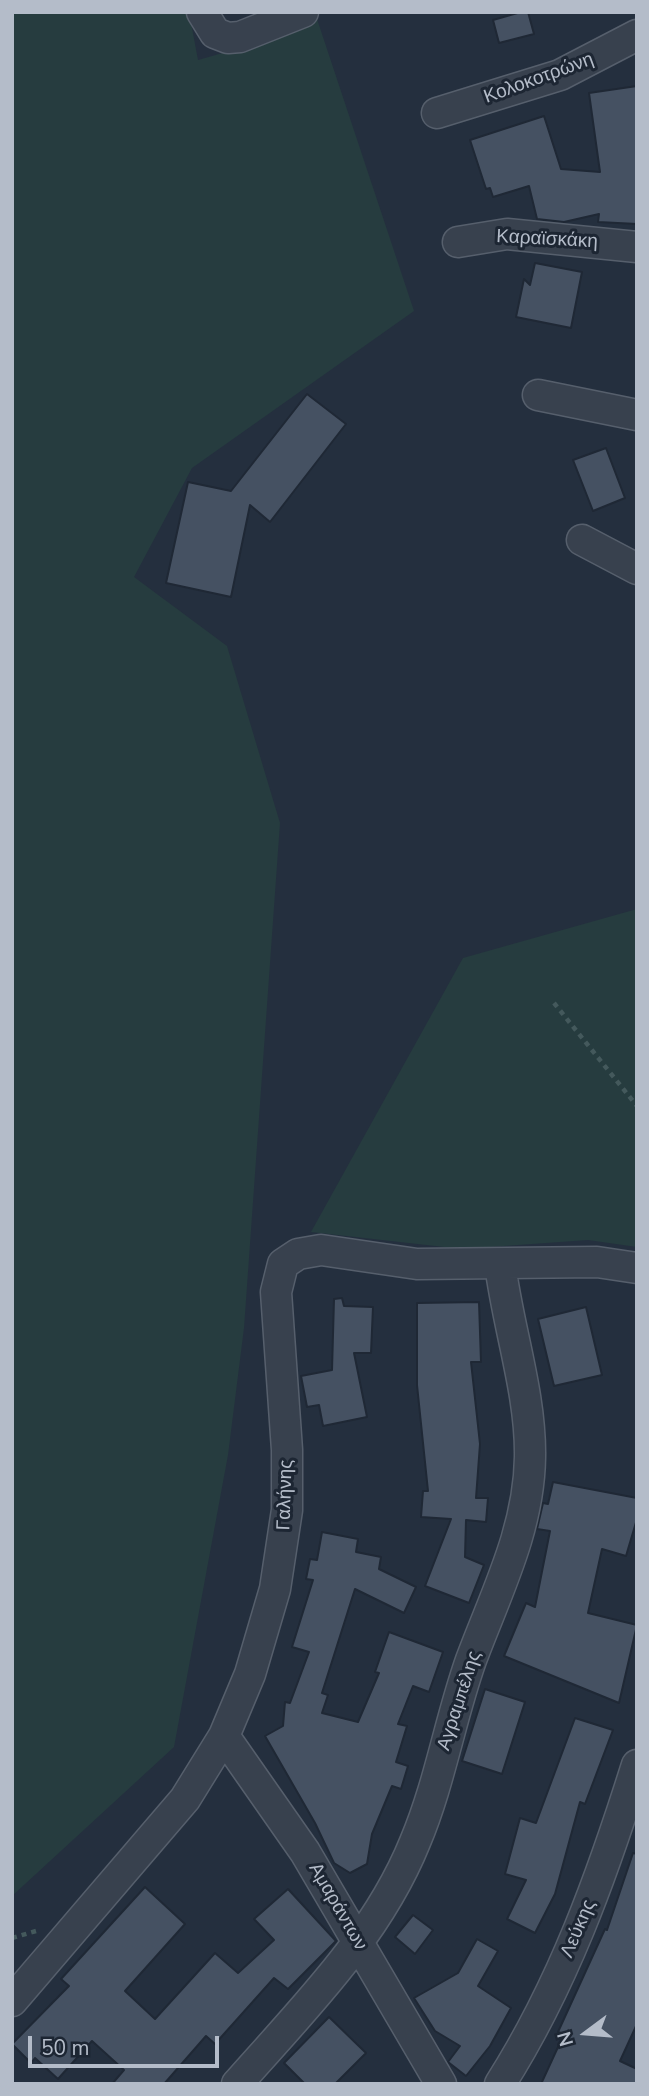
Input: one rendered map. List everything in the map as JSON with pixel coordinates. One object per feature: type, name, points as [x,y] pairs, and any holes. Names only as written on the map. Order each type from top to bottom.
[{"type":"street","points":[[208,22],[228,38],[240,37],[303,12]]},
{"type":"street","name":"Κολοκοτρώνη","points":[[437,113],[560,75],[596,59],[637,35]]},
{"type":"street","name":"Καραϊσκάκη","points":[[458,242],[516,234],[637,247]]},
{"type":"street","points":[[538,395],[637,415]]},
{"type":"street","points":[[582,540],[637,569]]},
{"type":"street","name":"Γαλήνης","points":[[12,2001],[170,1819],[203,1773],[224,1736],[261,1639],[284,1542],[288,1480],[276,1292],[282,1267],[293,1256],[317,1250],[417,1264],[597,1262],[637,1268]]},
{"type":"street","name":"Αγραμπέλης","points":[[237,2084],[359,1942],[406,1861],[420,1829],[458,1698],[501,1588],[522,1519],[529,1472],[529,1434],[500,1264]]},
{"type":"street","name":"Αμαράντων","points":[[224,1736],[283,1816],[441,2084]]},
{"type":"street","name":"Λεύκης","points":[[500,2084],[536,2020],[578,1934],[600,1880],[637,1765]]},
{"type":"path","points":[[554,1003],[637,1106]]},
{"type":"green space","points":[[12,12],[189,12],[198,60],[240,48],[316,16],[414,311],[192,468],[134,577],[227,646],[280,823],[244,1328],[228,1455],[174,1747],[12,1896]]},
{"type":"green space","points":[[637,909],[637,1247],[588,1240],[462,1249],[311,1232],[463,958]]},
{"type":"building","points":[[528,12],[534,34],[499,43],[493,20]]},
{"type":"building","points":[[637,86],[637,224],[598,222],[599,214],[564,222],[537,219],[529,186],[493,197],[490,188],[486,189],[470,140],[544,116],[561,169],[600,172],[589,93]]},
{"type":"building","points":[[535,263],[582,272],[571,328],[516,317],[524,279],[530,285]]},
{"type":"building","points":[[307,394],[346,424],[270,522],[250,505],[231,597],[166,583],[188,482],[231,491]]},
{"type":"building","points":[[606,448],[625,498],[593,511],[573,460]]},
{"type":"building","points":[[342,1298],[344,1306],[373,1307],[371,1353],[354,1353],[367,1417],[323,1426],[319,1405],[307,1407],[301,1376],[332,1370],[334,1299]]},
{"type":"building","points":[[479,1302],[481,1362],[471,1362],[480,1444],[476,1498],[488,1498],[486,1522],[466,1520],[465,1557],[484,1565],[469,1603],[425,1586],[451,1519],[421,1517],[423,1491],[428,1491],[417,1385],[417,1303]]},
{"type":"building","points":[[586,1307],[602,1375],[554,1386],[538,1319]]},
{"type":"building","points":[[553,1482],[637,1498],[637,1519],[626,1556],[602,1549],[588,1613],[637,1625],[619,1703],[504,1656],[526,1603],[535,1607],[550,1531],[537,1529],[543,1503],[548,1504]]},
{"type":"building","points":[[322,1532],[358,1539],[356,1552],[381,1557],[379,1569],[416,1587],[404,1613],[355,1589],[322,1693],[328,1695],[322,1713],[358,1722],[379,1673],[375,1672],[389,1632],[443,1652],[429,1692],[413,1686],[398,1724],[407,1726],[396,1762],[408,1766],[401,1789],[392,1786],[372,1834],[367,1864],[350,1873],[334,1863],[315,1823],[265,1736],[283,1726],[285,1702],[290,1703],[309,1652],[292,1647],[313,1580],[306,1579],[310,1559],[317,1560]]},
{"type":"building","points":[[485,1689],[525,1702],[502,1774],[462,1761]]},
{"type":"building","points":[[575,1718],[613,1730],[585,1804],[580,1802],[555,1894],[535,1933],[507,1919],[526,1880],[505,1874],[520,1818],[536,1823]]},
{"type":"building","points":[[633,1853],[637,1854],[637,2024],[620,2061],[637,2069],[637,2084],[541,2084],[564,2034],[558,2032],[605,1929],[607,1930]]},
{"type":"building","points":[[145,1887],[185,1924],[125,1991],[155,2019],[215,1953],[238,1973],[274,1940],[254,1919],[288,1889],[336,1941],[288,1989],[274,1978],[215,2044],[206,2036],[164,2084],[112,2084],[124,2070],[92,2041],[58,2079],[35,2058],[31,2063],[12,2044],[69,1986],[61,1979]]},
{"type":"building","points":[[413,1915],[433,1930],[415,1954],[395,1937]]},
{"type":"building","points":[[477,1939],[498,1951],[478,1986],[511,2008],[490,2046],[466,2076],[448,2062],[460,2046],[435,2031],[414,1998],[458,1973]]},
{"type":"building","points":[[329,2017],[366,2053],[335,2084],[305,2084],[284,2063]]}]
